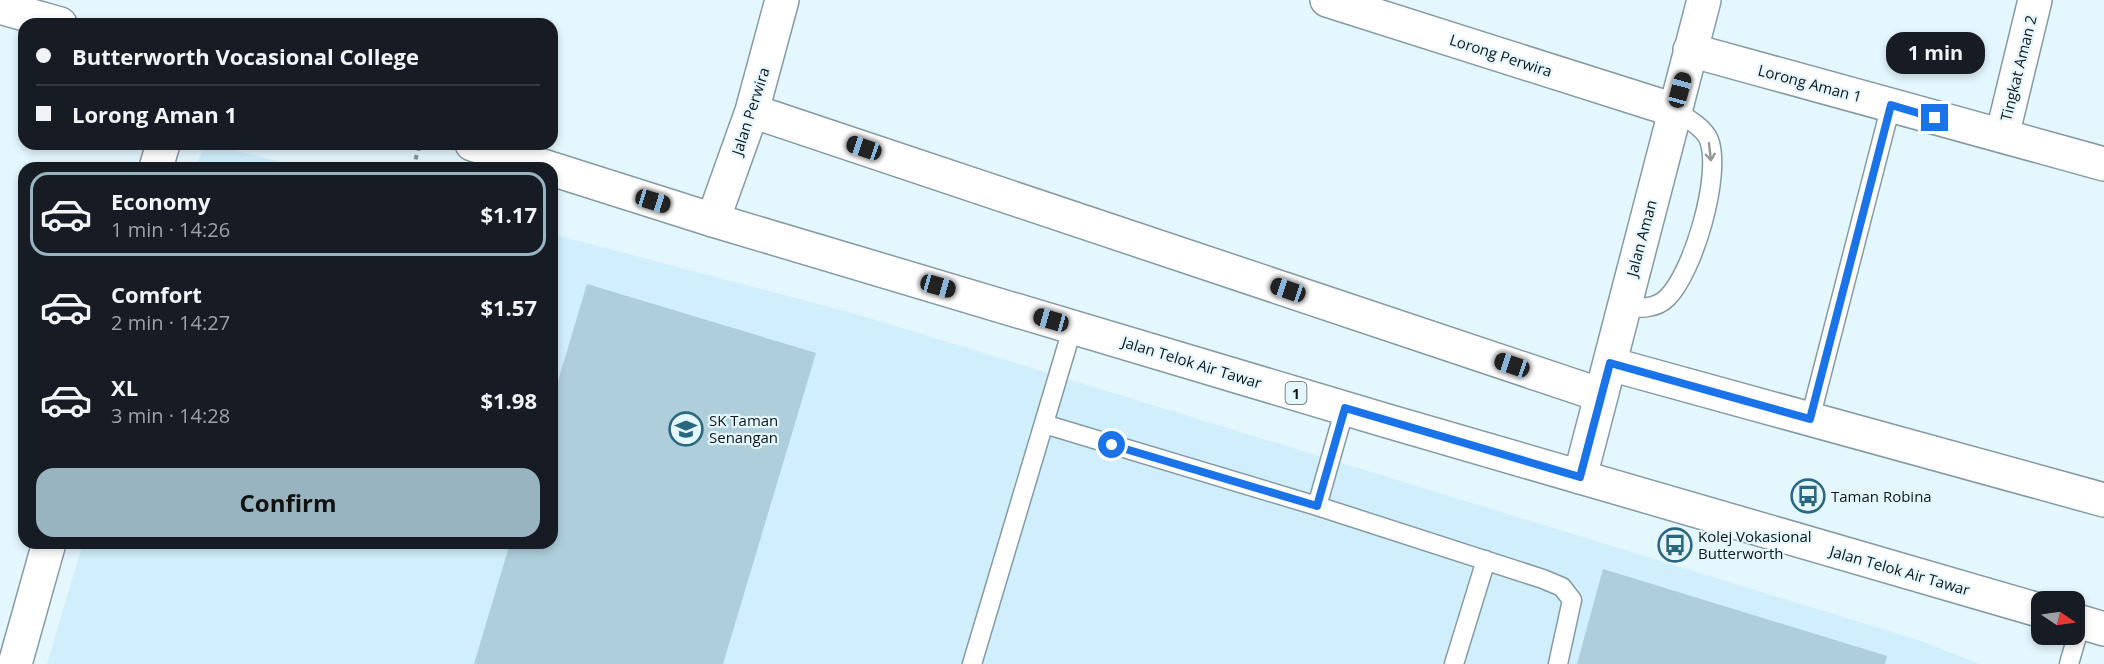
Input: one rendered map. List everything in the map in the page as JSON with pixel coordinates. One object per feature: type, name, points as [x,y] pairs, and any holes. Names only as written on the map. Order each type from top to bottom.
[{"type":"street","name":"Jalan Perwira","points":[[713,220],[752,111],[782,0]]},
{"type":"street","name":"Lorong Perwira","points":[[1327,0],[1389,9],[1674,110]]},
{"type":"street","name":"Jalan Aman","points":[[1580,477],[1704,0]]},
{"type":"street","name":"Tingkat Aman 2","points":[[2001,136],[2036,0]]},
{"type":"street","points":[[0,6],[40,18]]},
{"type":"street","name":"Lorong Aman 1","points":[[1690,50],[2104,164]]},
{"type":"street","points":[[752,111],[1601,394]]},
{"type":"street","name":"Jalan Telok Air Tawar","points":[[491,150],[528,162]]},
{"type":"street","name":"Jalan Telok Air Tawar","points":[[558,172],[713,220],[1345,408],[2031,608]]},
{"type":"street","points":[[1610,363],[2104,500]]},
{"type":"street","points":[[15,664],[47,549]]},
{"type":"lane","points":[[1810,419],[1891,105]]},
{"type":"lane","points":[[1623,307],[1644,309],[1666,299],[1685,270],[1705,218],[1712,168],[1708,139],[1693,123],[1674,110]]},
{"type":"lane","points":[[972,664],[1073,326]]},
{"type":"lane","points":[[1317,506],[1345,408]]},
{"type":"lane","points":[[1044,424],[1317,506],[1562,587],[1572,600],[1558,664]]},
{"type":"lane","points":[[1454,664],[1486,560]]},
{"type":"lane","points":[[2069,664],[2086,624]]},
{"type":"shaded area","points":[[202,150],[235,150],[280,162],[198,162]]},
{"type":"shaded area","points":[[558,236],[856,314],[1921,641],[1979,664],[47,664],[81,549],[558,549]]},
{"type":"shaded area","points":[[587,284],[816,353],[723,664],[474,664],[508,549],[558,549],[558,381]]},
{"type":"shaded area","points":[[1603,569],[1887,656],[1885,664],[1577,664]]},
{"type":"place","name":"SK Taman Senangan","points":[[686,429]]},
{"type":"place","name":"Taman Robina","points":[[1808,496]]},
{"type":"place","name":"Kolej Vokasional Butterworth","points":[[1675,545]]},
{"type":"route","points":[[1112,445],[1317,506],[1345,408],[1580,477],[1610,363],[1810,419],[1891,105],[1935,118]]}]
